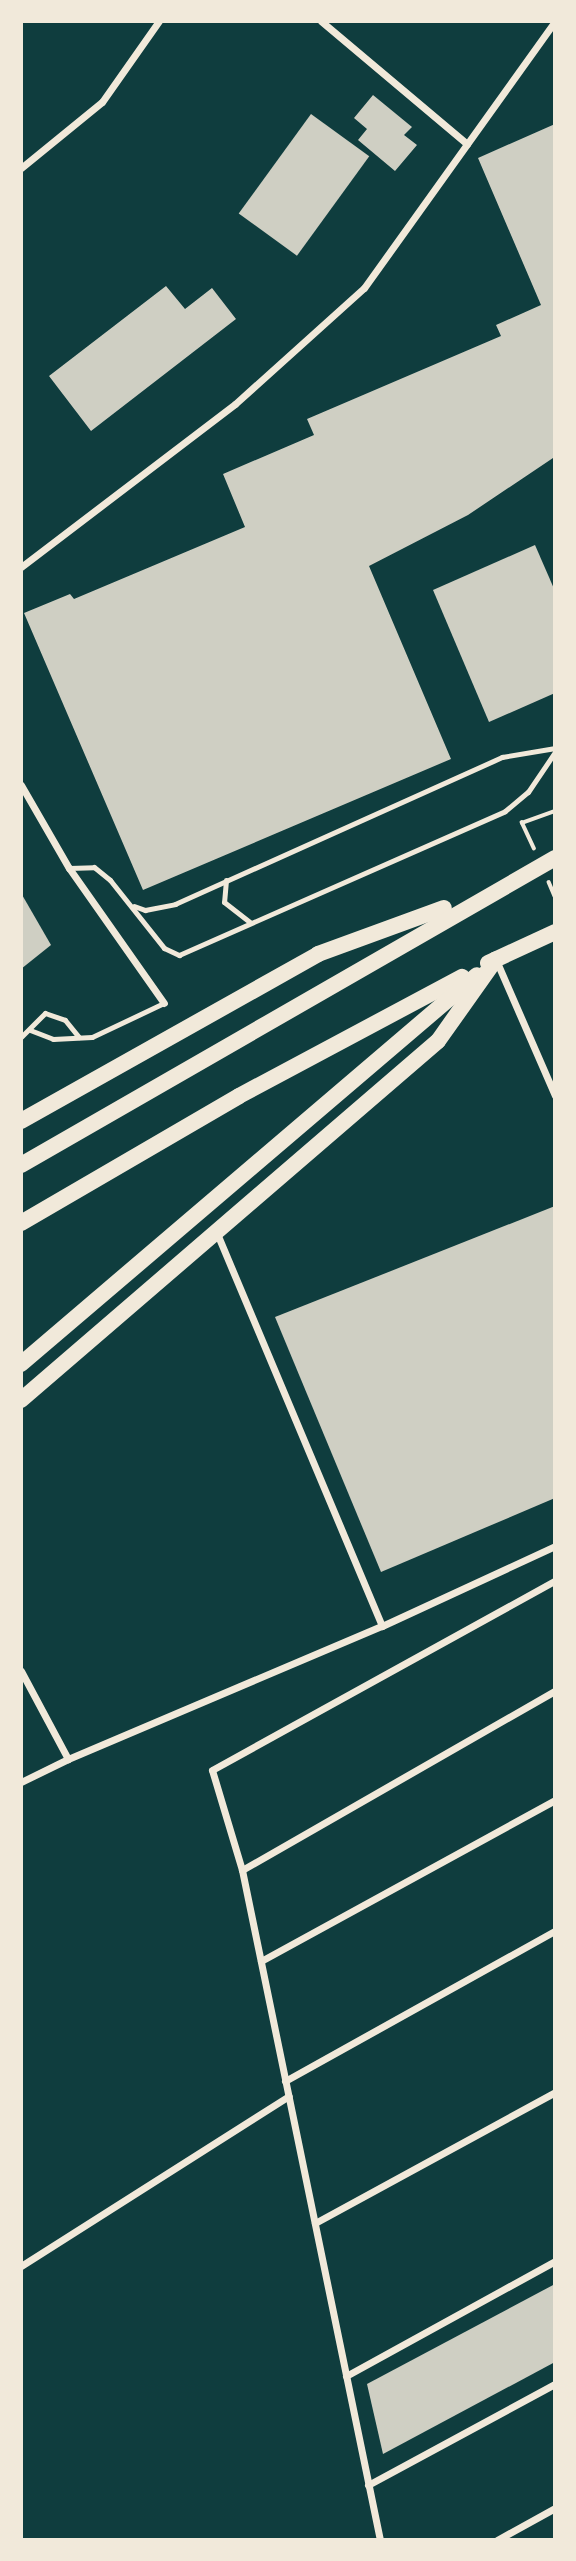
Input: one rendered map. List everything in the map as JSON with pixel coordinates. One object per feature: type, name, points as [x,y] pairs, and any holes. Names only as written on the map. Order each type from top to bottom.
[{"type":"main road","points":[[21,1165],[483,895],[555,858]]},
{"type":"main road","points":[[21,1121],[318,954],[483,895]]},
{"type":"main road","points":[[21,1223],[239,1096],[496,959],[555,932]]},
{"type":"main road","points":[[21,1400],[438,1041],[496,959]]},
{"type":"main road","points":[[21,1364],[339,1086],[496,959]]},
{"type":"street","points":[[21,168],[102,102],[159,21]]},
{"type":"street","points":[[321,21],[467,144]]},
{"type":"street","points":[[21,567],[309,344],[364,288],[555,22]]},
{"type":"street","points":[[21,785],[69,868],[164,1003]]},
{"type":"street","points":[[496,959],[555,1096]]},
{"type":"street","points":[[216,1230],[382,1626]]},
{"type":"street","points":[[21,1782],[68,1759],[382,1626],[555,1545]]},
{"type":"street","points":[[380,2540],[242,1870],[212,1770],[555,1581]]},
{"type":"street","points":[[21,1671],[68,1759]]},
{"type":"street","points":[[242,1870],[555,1691]]},
{"type":"street","points":[[261,1961],[555,1800]]},
{"type":"street","points":[[285,2081],[555,1931]]},
{"type":"street","points":[[315,2223],[555,2092]]},
{"type":"street","points":[[21,2266],[289,2096]]},
{"type":"street","points":[[346,2376],[555,2261]]},
{"type":"street","points":[[368,2485],[555,2384]]},
{"type":"street","points":[[497,2540],[555,2508]]},
{"type":"lane","points":[[133,905],[158,909],[502,757],[555,750]]},
{"type":"lane","points":[[69,868],[94,867],[133,905],[164,948],[179,955],[505,811],[528,792],[555,750]]},
{"type":"lane","points":[[226,880],[224,902],[250,922]]},
{"type":"lane","points":[[30,1030],[53,1039],[111,1032],[164,1003]]},
{"type":"lane","points":[[21,1037],[30,1030],[38,1016],[54,1013],[79,1037]]},
{"type":"path","points":[[522,823],[555,811]]},
{"type":"building","points":[[373,95],[412,127],[404,135],[417,145],[395,171],[358,140],[367,129],[354,118]]},
{"type":"building","points":[[311,114],[369,156],[297,256],[239,214]]},
{"type":"building","points":[[555,124],[555,462],[553,458],[468,515],[369,566],[451,759],[143,890],[24,613],[70,594],[74,599],[245,527],[223,474],[314,435],[307,419],[501,336],[496,325],[541,305],[478,158]]},
{"type":"building","points":[[166,286],[185,309],[212,288],[236,319],[91,431],[49,376]]},
{"type":"building","points":[[535,545],[555,591],[555,693],[489,722],[433,590]]},
{"type":"building","points":[[21,893],[51,945],[21,969]]},
{"type":"building","points":[[555,1206],[555,1498],[381,1572],[275,1317]]},
{"type":"building","points":[[555,2284],[555,2362],[383,2454],[367,2384]]}]
